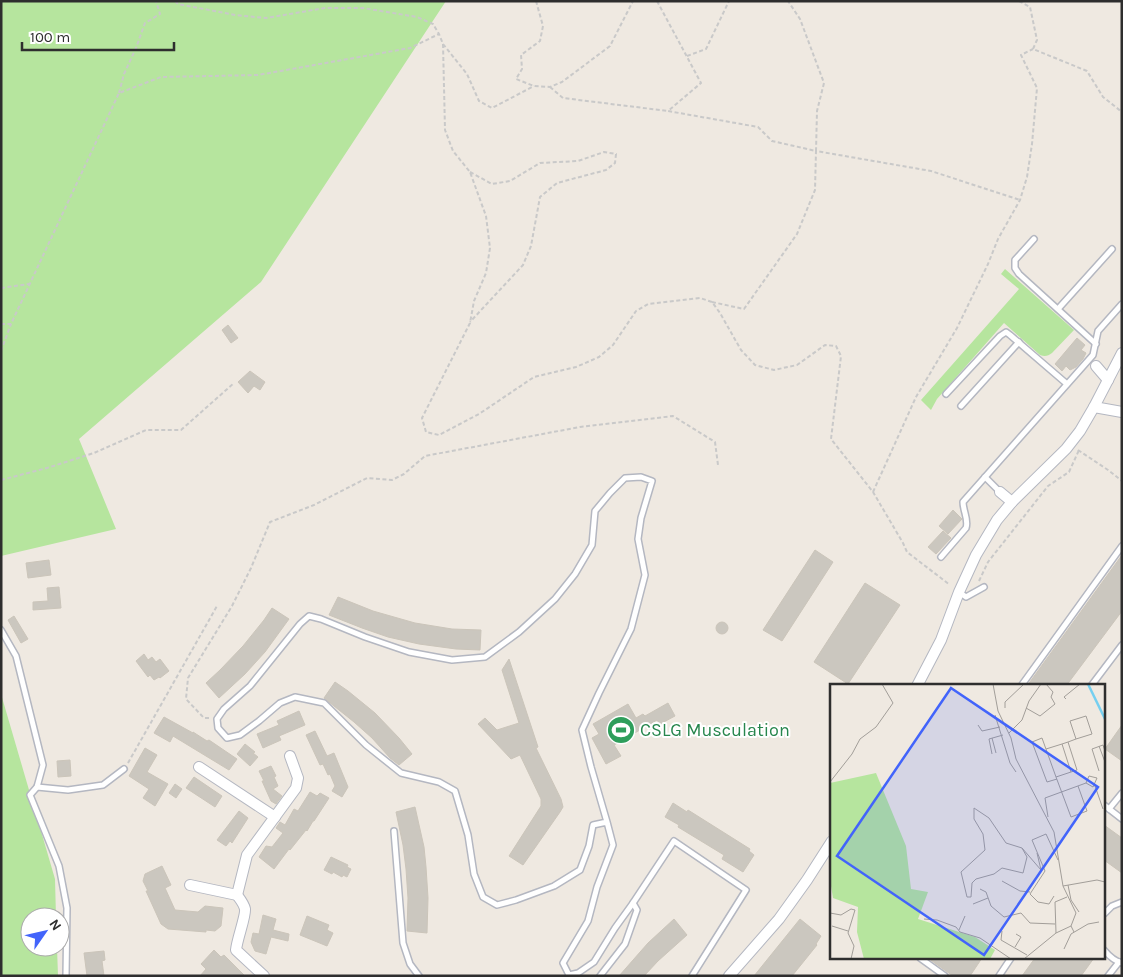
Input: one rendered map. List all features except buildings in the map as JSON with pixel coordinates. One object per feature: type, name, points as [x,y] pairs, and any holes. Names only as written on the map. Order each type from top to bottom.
[{"type":"street","points":[[918,684],[941,640],[976,555],[997,520],[1012,502],[1066,449],[1074,447],[1080,430],[1122,353]]},
{"type":"street","points":[[1093,362],[1108,380]]},
{"type":"street","points":[[1094,407],[1122,412]]},
{"type":"street","points":[[1000,492],[1012,502]]},
{"type":"street","points":[[237,895],[247,855],[296,788],[298,778],[290,756]]},
{"type":"street","points":[[199,766],[275,817]]},
{"type":"street","points":[[729,976],[779,919],[808,880],[830,844]]},
{"type":"street","points":[[190,885],[237,895],[246,910],[236,950],[264,976]]},
{"type":"lane","points":[[1034,239],[1015,260],[1015,268],[1018,274],[1096,344]]},
{"type":"lane","points":[[1058,309],[1112,249]]},
{"type":"lane","points":[[941,558],[968,524],[963,502],[1067,384],[1093,362],[1098,331],[1122,304]]},
{"type":"lane","points":[[946,394],[1002,333],[1006,332],[1067,384]]},
{"type":"lane","points":[[962,406],[1019,342]]},
{"type":"lane","points":[[607,822],[593,825],[589,846],[580,870],[554,886],[497,905],[483,897],[474,874],[468,835],[455,791],[439,782],[401,773],[366,745],[324,703],[295,697],[280,703],[240,735],[227,738],[218,728],[217,719],[224,709],[250,686],[300,624],[310,616],[409,652],[452,660],[485,657],[520,632],[555,599],[575,574],[592,545],[595,512],[610,493],[625,478],[641,477],[652,481],[641,518],[638,539],[645,575],[631,629],[582,730],[591,767],[607,822],[613,845],[597,887],[588,921],[562,963],[569,975],[578,973],[594,962],[614,928],[674,841],[746,890],[692,976]]},
{"type":"lane","points":[[986,477],[1000,492]]},
{"type":"lane","points":[[1022,684],[1122,546]]},
{"type":"lane","points":[[960,592],[966,597],[984,587]]},
{"type":"lane","points":[[1,630],[16,656],[42,765],[37,787],[30,795],[59,866],[67,908],[66,976]]},
{"type":"lane","points":[[1093,684],[1122,645]]},
{"type":"lane","points":[[37,787],[68,790],[103,785],[124,769]]},
{"type":"lane","points":[[1109,809],[1122,793]]},
{"type":"lane","points":[[1106,807],[1122,818]]},
{"type":"lane","points":[[394,830],[403,942],[410,964],[419,976]]},
{"type":"lane","points":[[1106,912],[1112,906],[1122,902]]},
{"type":"lane","points":[[600,976],[625,944],[637,910],[633,903]]},
{"type":"lane","points":[[1106,952],[1120,962],[1108,976]]},
{"type":"lane","points":[[923,960],[945,976]]},
{"type":"lane","points":[[999,976],[1011,960]]},
{"type":"path","points":[[1,352],[11,324],[119,93],[124,74],[145,23],[160,14],[156,1]]},
{"type":"path","points":[[175,1],[178,4],[235,15],[266,18],[325,8],[363,8],[417,17],[433,24],[443,44],[467,74],[479,101],[492,108],[534,86]]},
{"type":"path","points":[[536,1],[543,26],[540,41],[521,55],[522,69],[516,79],[534,86],[550,87],[562,82],[610,46],[633,1]]},
{"type":"path","points":[[657,1],[701,83],[668,111]]},
{"type":"path","points":[[687,56],[706,49],[729,1]]},
{"type":"path","points":[[470,172],[492,184],[510,181],[540,162],[578,161],[604,152],[616,154],[615,163],[606,170],[557,183],[540,197],[531,246],[523,265],[470,323],[422,418],[426,432],[439,435],[479,414],[534,377],[576,367],[599,357],[613,345],[636,311],[648,304],[700,298],[744,309],[797,234],[815,190],[817,111],[824,83],[800,19],[788,1]]},
{"type":"path","points":[[873,492],[916,397],[957,328],[998,239],[1020,200],[1027,177],[1037,88],[1021,55],[1034,49],[1037,40],[1030,7],[1019,1]]},
{"type":"path","points":[[119,93],[161,77],[258,75],[410,48],[439,34]]},
{"type":"path","points":[[443,44],[445,130],[453,151],[470,172],[486,216],[490,248],[486,273],[474,301],[470,323]]},
{"type":"path","points":[[1034,49],[1087,71],[1103,97],[1122,112]]},
{"type":"path","points":[[550,87],[563,98],[668,111],[758,127],[772,141],[931,171],[1020,200]]},
{"type":"path","points":[[1,288],[30,284]]},
{"type":"path","points":[[712,302],[741,350],[755,365],[774,370],[797,365],[825,344],[836,346],[841,356],[831,438],[873,492],[907,552],[960,592]]},
{"type":"path","points":[[1,324],[11,324]]},
{"type":"path","points":[[1,480],[47,468],[94,452],[146,430],[181,430],[234,383]]},
{"type":"path","points":[[217,719],[204,718],[186,699],[188,678],[232,606],[251,568],[270,522],[314,505],[367,478],[392,480],[404,474],[425,456],[580,427],[673,416],[716,442],[718,464]]},
{"type":"path","points":[[1074,447],[1081,446]]},
{"type":"path","points":[[1074,447],[1122,481]]},
{"type":"path","points":[[978,582],[988,562],[1048,486],[1069,472],[1074,447]]},
{"type":"path","points":[[124,769],[217,606]]},
{"type":"green space","points":[[1,1],[446,1],[261,282],[79,439],[116,529],[1,556]]},
{"type":"green space","points":[[1005,269],[1074,330],[1052,353],[1043,356],[1004,323],[937,399],[931,410],[921,400],[1019,289],[1001,274]]},
{"type":"green space","points":[[1,694],[55,879],[56,907],[20,907],[20,957],[57,957],[58,976],[1,976]]},
{"type":"place","name":"CSLG Musculation","points":[[621,730]]}]
